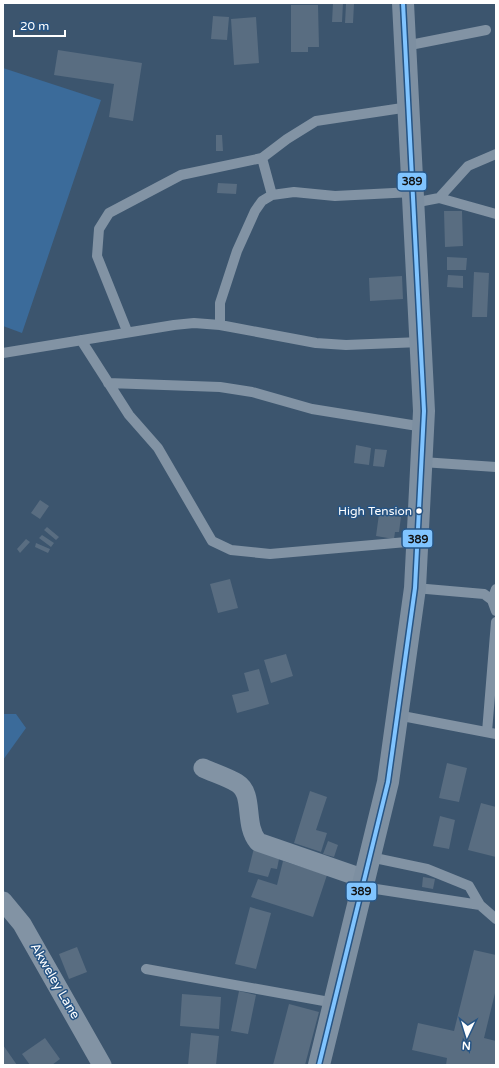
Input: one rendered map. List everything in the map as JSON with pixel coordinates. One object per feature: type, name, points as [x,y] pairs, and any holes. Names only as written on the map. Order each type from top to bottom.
[{"type":"street","points":[[319,1065],[388,782],[415,588],[424,427],[409,107],[402,3]]},
{"type":"street","points":[[203,768],[237,783],[244,789],[247,798],[250,828],[252,835],[258,842],[364,883]]},
{"type":"street","name":"Akweley Lane","points":[[3,900],[22,924],[102,1065]]},
{"type":"lane","points":[[405,46],[486,30]]},
{"type":"lane","points":[[127,331],[97,256],[99,229],[108,213],[181,175],[262,158],[287,139],[316,121],[409,107]]},
{"type":"lane","points":[[439,198],[468,166],[496,154]]},
{"type":"lane","points":[[262,158],[272,195]]},
{"type":"lane","points":[[220,325],[220,303],[237,251],[255,210],[262,201],[272,195],[294,192],[335,196],[439,198],[496,214]]},
{"type":"lane","points":[[3,354],[127,331],[194,323],[220,325],[316,343],[346,345],[421,342]]},
{"type":"lane","points":[[81,340],[129,415],[158,448],[212,541],[231,550],[270,554],[418,541]]},
{"type":"lane","points":[[108,383],[220,387],[252,392],[312,409],[424,427]]},
{"type":"lane","points":[[422,462],[496,464]]},
{"type":"lane","points":[[415,588],[484,594],[492,600],[496,612]]},
{"type":"lane","points":[[492,600],[496,589]]},
{"type":"lane","points":[[397,715],[492,733],[496,622]]},
{"type":"lane","points":[[370,856],[427,870],[469,886],[480,906],[496,919]]},
{"type":"lane","points":[[364,883],[480,906]]},
{"type":"lane","points":[[146,969],[335,1003]]},
{"type":"shaded area","points":[[3,68],[101,100],[22,333],[3,326]]},
{"type":"shaded area","points":[[3,714],[16,714],[26,728],[3,760]]},
{"type":"building","points":[[333,3],[343,3],[342,22],[332,22]]},
{"type":"building","points":[[346,4],[354,4],[353,23],[345,23]]},
{"type":"building","points":[[291,5],[318,5],[319,47],[308,47],[308,52],[291,52]]},
{"type":"building","points":[[213,16],[229,17],[227,40],[211,39]]},
{"type":"building","points":[[256,17],[259,63],[234,65],[231,19]]},
{"type":"building","points":[[58,50],[142,63],[133,121],[109,117],[114,84],[54,75]]},
{"type":"building","points":[[216,135],[222,135],[223,151],[216,151]]},
{"type":"building","points":[[218,183],[237,184],[236,194],[217,193]]},
{"type":"building","points":[[444,211],[462,211],[463,246],[445,247]]},
{"type":"building","points":[[447,257],[467,258],[466,270],[447,270]]},
{"type":"building","points":[[474,272],[489,273],[487,317],[472,317]]},
{"type":"building","points":[[448,275],[463,276],[463,288],[447,287]]},
{"type":"building","points":[[402,276],[403,299],[370,301],[369,278]]},
{"type":"building","points":[[356,445],[371,448],[369,465],[354,463]]},
{"type":"building","points":[[375,449],[387,450],[384,467],[373,466]]},
{"type":"building","points":[[40,500],[49,506],[40,519],[31,513]]},
{"type":"building","points":[[379,514],[401,517],[399,532],[395,532],[394,539],[376,536]]},
{"type":"building","points":[[47,527],[59,537],[56,540],[44,530]]},
{"type":"building","points":[[42,535],[54,543],[51,547],[39,538]]},
{"type":"building","points":[[26,539],[30,542],[20,553],[17,549]]},
{"type":"building","points":[[36,543],[50,549],[48,553],[35,547]]},
{"type":"building","points":[[230,579],[238,608],[218,613],[210,584]]},
{"type":"building","points":[[286,654],[293,676],[271,683],[264,660]]},
{"type":"building","points":[[259,669],[269,704],[237,713],[232,695],[249,691],[244,673]]},
{"type":"building","points":[[447,763],[467,768],[459,802],[439,798]]},
{"type":"building","points":[[310,791],[327,797],[316,830],[327,833],[321,852],[294,843]]},
{"type":"building","points":[[481,803],[496,807],[496,857],[468,850]]},
{"type":"building","points":[[440,816],[455,820],[449,849],[433,846]]},
{"type":"building","points":[[328,841],[338,845],[334,857],[323,854]]},
{"type":"building","points":[[254,848],[280,854],[277,869],[271,868],[268,877],[248,872]]},
{"type":"building","points":[[283,861],[327,875],[313,917],[251,897],[258,879],[277,885]]},
{"type":"building","points":[[423,877],[435,879],[433,889],[422,887]]},
{"type":"building","points":[[250,907],[271,913],[256,969],[235,964]]},
{"type":"building","points":[[77,947],[87,972],[69,979],[59,954]]},
{"type":"building","points":[[474,950],[496,955],[496,989],[484,1038],[496,1041],[495,1065],[446,1065],[447,1058],[412,1050],[418,1023],[454,1031]]},
{"type":"building","points":[[239,991],[256,995],[248,1034],[231,1031]]},
{"type":"building","points":[[182,994],[221,997],[219,1029],[180,1026]]},
{"type":"building","points":[[289,1004],[319,1012],[305,1065],[273,1065]]},
{"type":"building","points":[[191,1033],[219,1036],[216,1065],[188,1065]]},
{"type":"building","points":[[45,1038],[60,1059],[52,1065],[30,1065],[22,1054]]},
{"type":"building","points":[[3,1045],[17,1065],[3,1065]]},
{"type":"transit line","name":"389","points":[[319,1065],[388,782],[415,588],[424,411],[403,3]]},
{"type":"place","name":"High Tension","points":[[419,511]]}]
